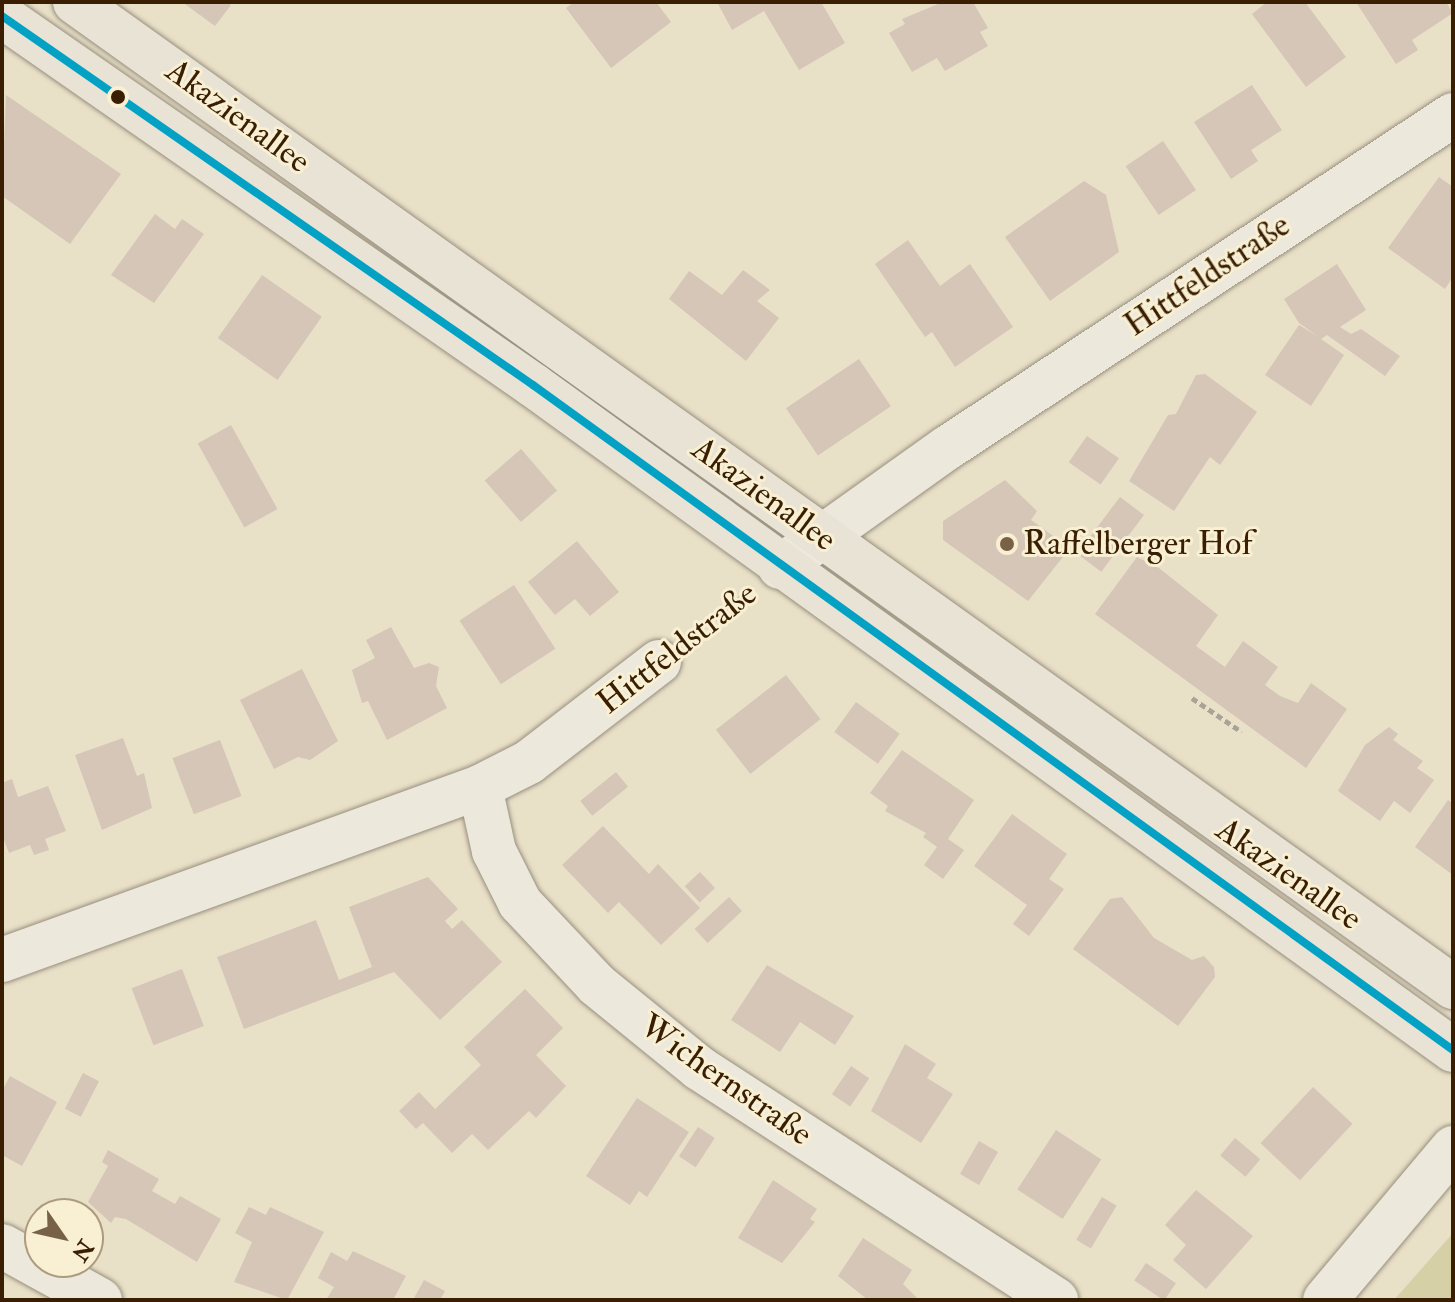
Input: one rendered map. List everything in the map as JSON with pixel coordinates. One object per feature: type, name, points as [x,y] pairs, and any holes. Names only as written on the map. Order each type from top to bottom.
[{"type":"main road","name":"Akazienallee","points":[[75,2],[825,537],[1116,752],[1453,987]]},
{"type":"main road","name":"Akazienallee","points":[[2,16],[533,385],[780,567],[1453,1050]]},
{"type":"street","name":"Hittfeldstraße","points":[[780,567],[960,439],[1453,115]]},
{"type":"street","name":"Hittfeldstraße","points":[[2,960],[480,787],[529,762],[659,662]]},
{"type":"street","name":"Wichernstraße","points":[[480,787],[494,851],[520,903],[597,985],[699,1068],[1056,1300]]},
{"type":"street","points":[[1325,1300],[1453,1148]]},
{"type":"street","points":[[2,1246],[100,1300]]},
{"type":"path","name":"Hittfeldstraße","points":[[659,662],[780,567]]},
{"type":"path","points":[[1192,698],[1242,732]]},
{"type":"path","points":[[1217,714],[1223,708]]},
{"type":"shaded area","points":[[1453,1233],[1453,1300],[1394,1300]]},
{"type":"building","points":[[182,2],[226,2],[231,5],[215,26]]},
{"type":"building","points":[[574,2],[656,2],[671,22],[611,68],[566,8]]},
{"type":"building","points":[[717,2],[821,2],[845,43],[799,70],[764,11],[732,30]]},
{"type":"building","points":[[943,2],[973,2],[988,28],[980,32],[988,46],[945,71],[937,58],[912,72],[889,33],[905,24],[902,19]]},
{"type":"building","points":[[1267,2],[1305,2],[1346,57],[1306,87],[1252,14]]},
{"type":"building","points":[[1356,2],[1446,2],[1453,13],[1412,40],[1418,50],[1396,64]]},
{"type":"building","points":[[1252,85],[1282,130],[1251,150],[1258,161],[1231,179],[1194,122]]},
{"type":"building","points":[[6,95],[121,174],[70,244],[2,196]]},
{"type":"building","points":[[1163,141],[1196,190],[1159,215],[1126,166]]},
{"type":"building","points":[[1439,177],[1453,187],[1453,277],[1445,289],[1388,248]]},
{"type":"building","points":[[1084,181],[1106,195],[1119,252],[1050,301],[1005,237]]},
{"type":"building","points":[[155,214],[175,229],[182,219],[204,234],[154,303],[111,275]]},
{"type":"building","points":[[908,240],[940,286],[970,264],[1013,327],[955,367],[932,332],[925,337],[875,264]]},
{"type":"building","points":[[1337,264],[1366,310],[1340,327],[1351,334],[1361,329],[1400,356],[1385,376],[1327,335],[1321,339],[1344,355],[1311,406],[1265,375],[1299,325],[1319,337],[1299,323],[1284,299]]},
{"type":"building","points":[[743,270],[770,290],[757,301],[779,318],[746,361],[669,299],[689,271],[722,295]]},
{"type":"building","points":[[262,275],[322,317],[278,380],[218,338]]},
{"type":"building","points":[[859,359],[891,406],[818,455],[786,408]]},
{"type":"building","points":[[1205,374],[1257,412],[1220,465],[1210,457],[1174,511],[1129,481],[1168,415],[1176,414],[1196,375]]},
{"type":"building","points":[[231,425],[278,509],[244,527],[198,443]]},
{"type":"building","points":[[1087,436],[1119,458],[1101,485],[1069,462]]},
{"type":"building","points":[[521,449],[557,491],[521,522],[485,480]]},
{"type":"building","name":"Raffelberger Hof","points":[[1005,480],[1037,511],[1031,520],[1070,548],[1028,601],[943,540],[943,521]]},
{"type":"building","points":[[1120,497],[1144,515],[1101,572],[1077,554]]},
{"type":"building","points":[[577,541],[619,592],[590,616],[575,599],[555,615],[528,582]]},
{"type":"building","points":[[1137,557],[1159,568],[1218,615],[1196,646],[1225,667],[1243,641],[1278,667],[1265,685],[1280,696],[1298,703],[1311,683],[1347,709],[1306,768],[1095,614]]},
{"type":"building","points":[[514,585],[555,649],[501,684],[459,620]]},
{"type":"building","points":[[391,627],[414,668],[429,663],[439,667],[436,686],[447,708],[387,740],[368,701],[362,703],[352,670],[375,658],[366,640]]},
{"type":"building","points":[[302,669],[338,741],[310,760],[298,757],[274,769],[240,700]]},
{"type":"building","points":[[786,675],[820,719],[750,774],[716,730]]},
{"type":"building","points":[[856,702],[900,734],[878,764],[834,732]]},
{"type":"building","points":[[1389,727],[1398,734],[1393,740],[1423,761],[1417,768],[1434,780],[1410,813],[1394,801],[1380,821],[1338,791],[1365,745]]},
{"type":"building","points":[[123,738],[137,776],[144,773],[152,808],[102,830],[75,755]]},
{"type":"building","points":[[220,740],[242,796],[194,814],[172,758]]},
{"type":"building","points":[[902,750],[974,800],[948,839],[964,850],[943,879],[924,865],[937,847],[923,837],[926,833],[885,811],[888,806],[870,793]]},
{"type":"building","points":[[616,772],[628,787],[592,816],[580,801]]},
{"type":"building","points":[[12,779],[18,797],[48,786],[66,831],[45,839],[49,850],[34,855],[30,845],[9,853],[2,835],[2,783]]},
{"type":"building","points":[[1448,800],[1453,804],[1453,875],[1415,847]]},
{"type":"building","points":[[1012,814],[1067,854],[1049,879],[1064,889],[1029,936],[1013,924],[1027,905],[974,866]]},
{"type":"building","points":[[603,826],[649,874],[658,864],[700,908],[661,945],[619,902],[608,913],[562,865]]},
{"type":"building","points":[[700,872],[715,888],[700,902],[685,886]]},
{"type":"building","points":[[428,877],[458,909],[445,921],[452,929],[462,920],[502,962],[440,1020],[394,972],[244,1029],[217,957],[316,920],[339,980],[372,967],[349,907]]},
{"type":"building","points":[[729,897],[742,911],[708,943],[695,929]]},
{"type":"building","points":[[1122,897],[1154,938],[1192,960],[1204,956],[1214,967],[1215,977],[1178,1026],[1073,949],[1110,899]]},
{"type":"building","points":[[767,965],[854,1016],[835,1045],[800,1022],[780,1052],[731,1020]]},
{"type":"building","points":[[182,969],[204,1026],[153,1045],[132,988]]},
{"type":"building","points":[[525,989],[563,1028],[536,1055],[566,1086],[536,1118],[529,1111],[488,1150],[472,1134],[452,1153],[423,1123],[416,1129],[399,1111],[419,1092],[435,1109],[481,1065],[464,1047]]},
{"type":"building","points":[[905,1044],[936,1064],[927,1078],[953,1094],[921,1143],[871,1111]]},
{"type":"building","points":[[851,1066],[869,1078],[850,1106],[832,1094]]},
{"type":"building","points":[[83,1073],[99,1081],[81,1117],[65,1109]]},
{"type":"building","points":[[10,1076],[57,1102],[22,1166],[2,1155],[2,1091]]},
{"type":"building","points":[[1313,1087],[1352,1124],[1300,1180],[1260,1143]]},
{"type":"building","points":[[637,1098],[689,1132],[647,1197],[639,1191],[630,1205],[586,1176]]},
{"type":"building","points":[[698,1127],[715,1138],[696,1167],[679,1156]]},
{"type":"building","points":[[1056,1130],[1101,1159],[1063,1219],[1017,1190]]},
{"type":"building","points":[[1235,1138],[1260,1159],[1245,1177],[1220,1156]]},
{"type":"building","points":[[979,1141],[998,1152],[979,1185],[960,1174]]},
{"type":"building","points":[[108,1150],[159,1179],[152,1191],[175,1204],[180,1196],[221,1219],[197,1262],[126,1219],[115,1217],[111,1223],[104,1217],[104,1198],[90,1198],[108,1166],[102,1162]]},
{"type":"building","points":[[773,1180],[817,1209],[810,1219],[815,1222],[782,1263],[738,1238]]},
{"type":"building","points":[[1196,1190],[1253,1236],[1206,1289],[1173,1260],[1186,1245],[1165,1225]]},
{"type":"building","points":[[1102,1197],[1117,1206],[1091,1249],[1076,1240]]},
{"type":"building","points":[[249,1207],[266,1215],[270,1207],[324,1232],[287,1300],[234,1282],[252,1242],[235,1233]]},
{"type":"building","points":[[863,1238],[912,1270],[903,1284],[919,1300],[868,1300],[838,1276]]},
{"type":"building","points":[[353,1251],[406,1276],[393,1300],[326,1300],[334,1287],[318,1278],[331,1252],[347,1261]]},
{"type":"building","points":[[1146,1263],[1176,1283],[1163,1300],[1134,1280]]},
{"type":"building","points":[[424,1280],[445,1291],[440,1300],[413,1300]]},
{"type":"transit line","points":[[2,16],[533,385],[1453,1050]]},
{"type":"place","name":"Raffelberger Hof","points":[[1007,544]]}]
